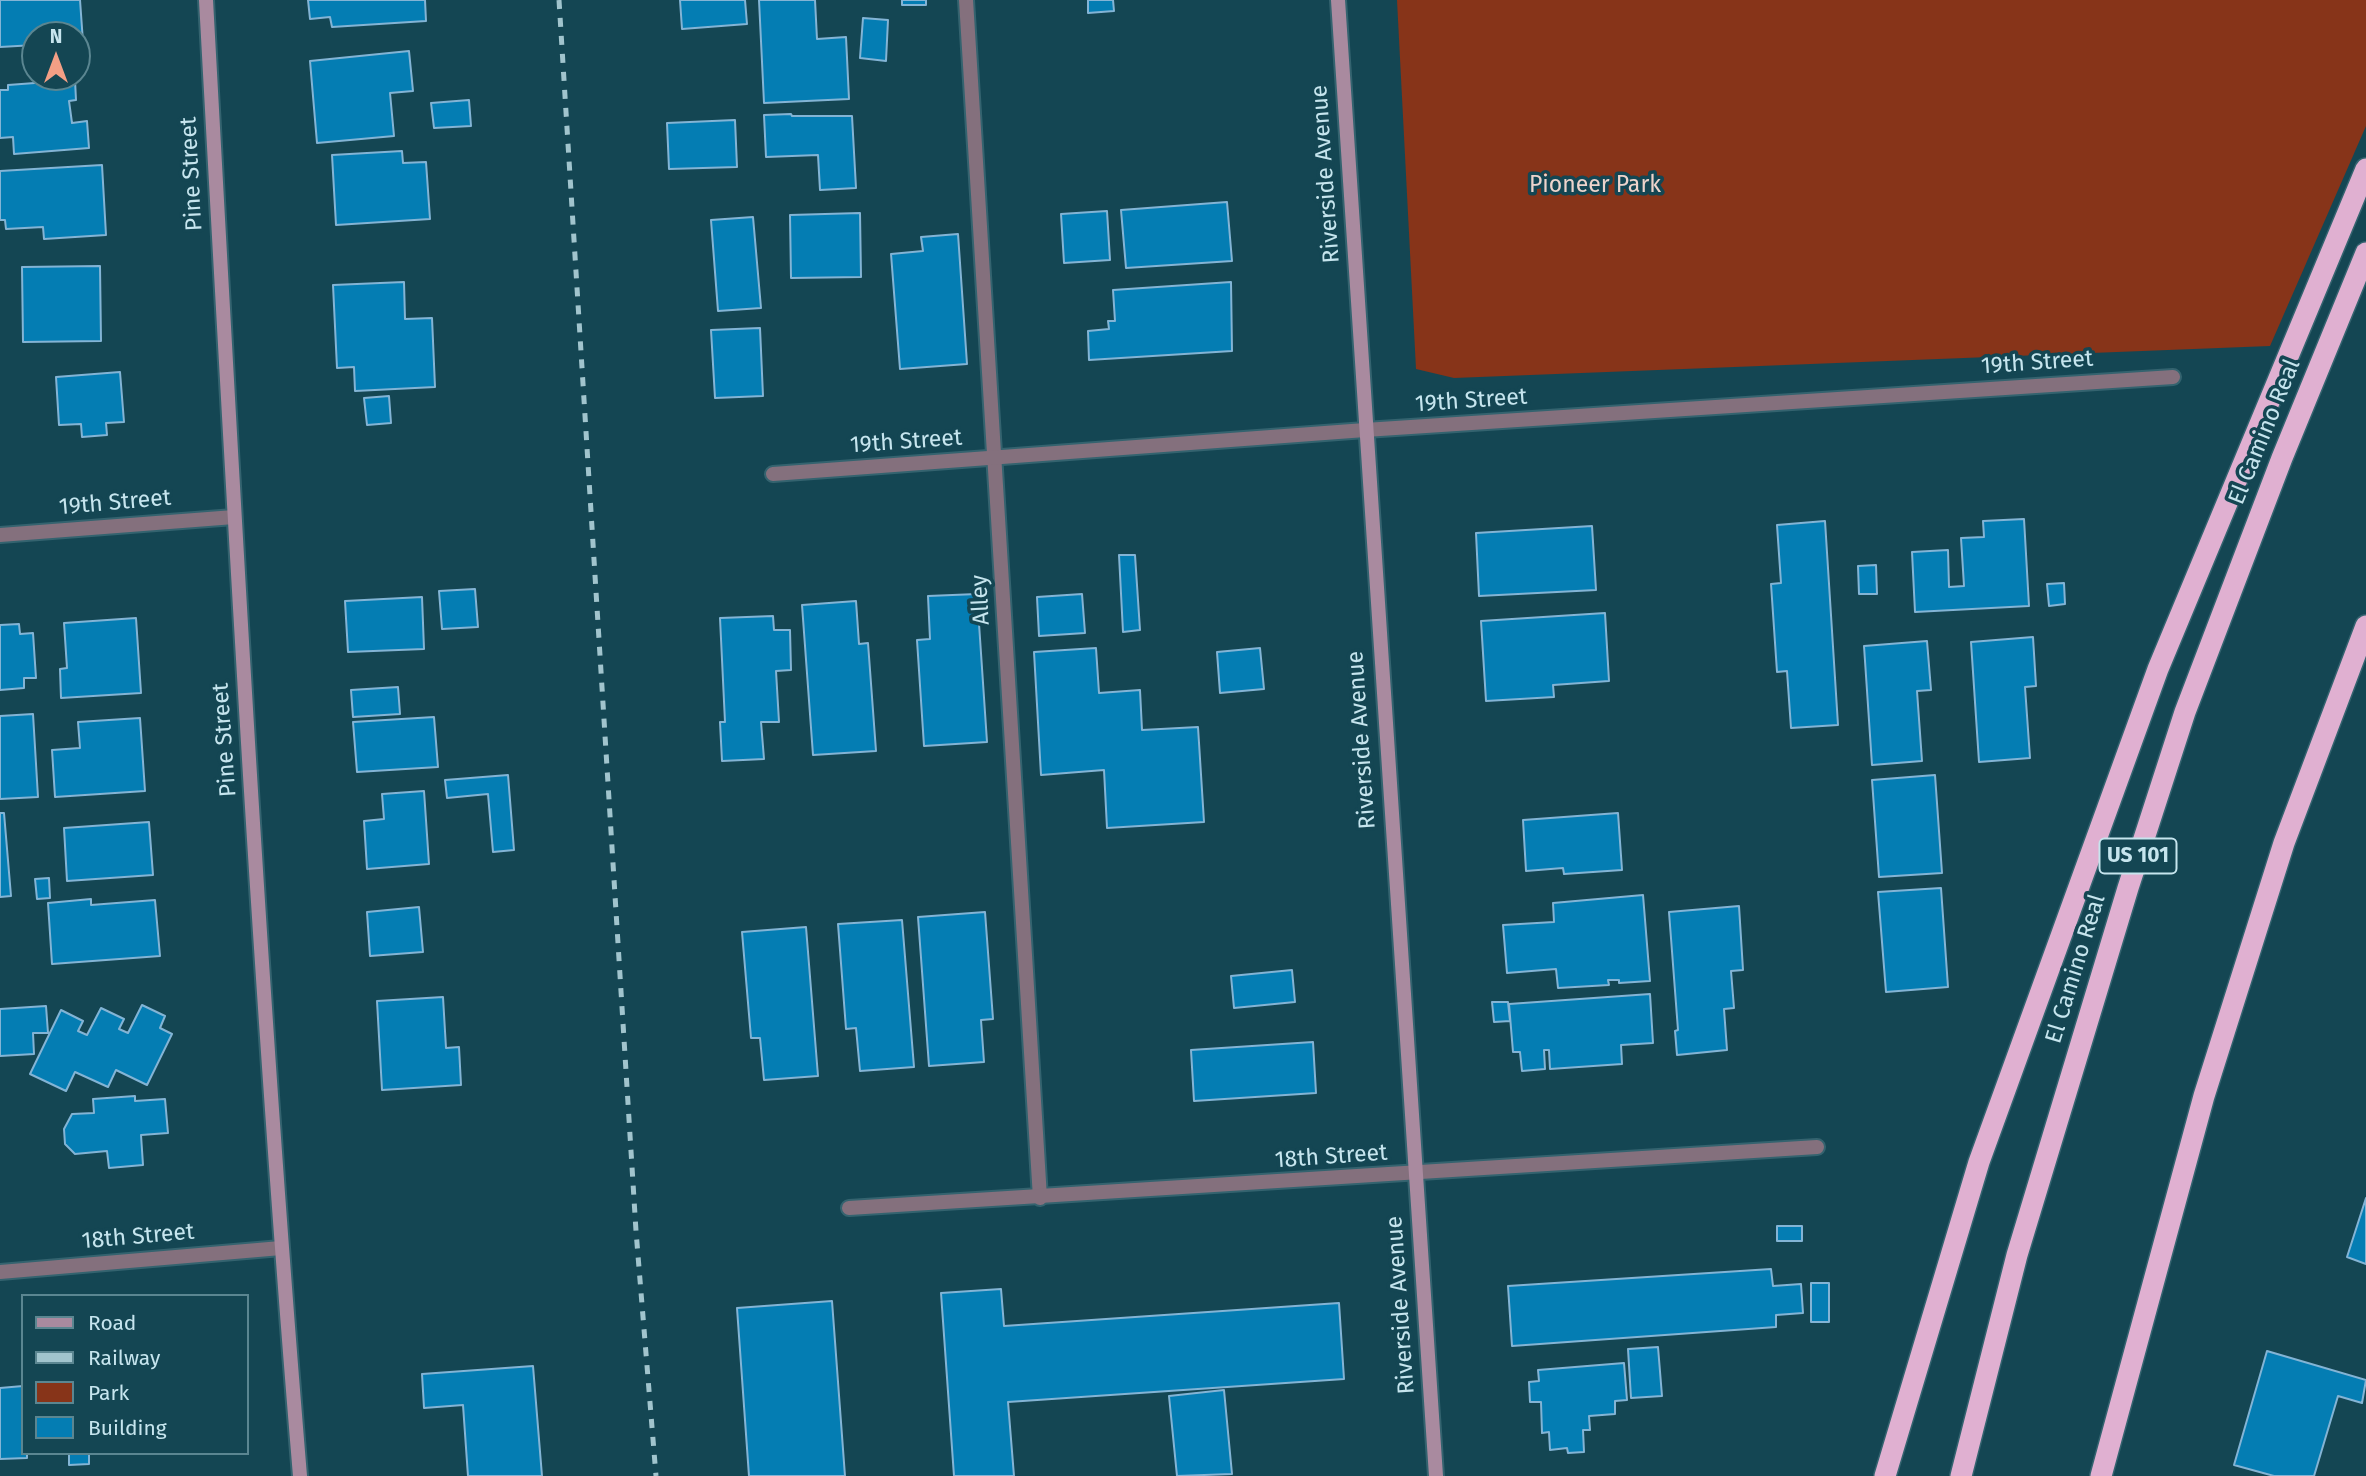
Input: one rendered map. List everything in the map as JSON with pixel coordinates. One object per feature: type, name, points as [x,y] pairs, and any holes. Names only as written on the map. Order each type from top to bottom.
[{"type":"highway","points":[[1885,1476],[1979,1162],[2158,669],[2366,169]]},
{"type":"highway","name":"El Camino Real","points":[[1961,1476],[2017,1255],[2128,888],[2185,712],[2282,458],[2366,253]]},
{"type":"highway","points":[[2101,1476],[2204,1096],[2284,843],[2366,626]]},
{"type":"street","name":"Pine Street","points":[[206,0],[234,517],[281,1248],[300,1476]]},
{"type":"street","name":"Alley","points":[[967,0],[1040,1198]]},
{"type":"street","name":"Riverside Avenue","points":[[1338,0],[1436,1476]]},
{"type":"street","name":"19th Street","points":[[773,474],[1365,430],[2173,377]]},
{"type":"street","name":"19th Street","points":[[0,535],[234,517]]},
{"type":"street","name":"18th Street","points":[[849,1208],[1414,1175],[1816,1147]]},
{"type":"street","name":"18th Street","points":[[0,1272],[281,1248]]},
{"type":"green space","name":"Pioneer Park","points":[[1397,0],[2366,0],[2366,126],[2270,346],[1454,378],[1416,369]]},
{"type":"building","points":[[0,0],[80,0],[82,21],[21,21],[21,46],[0,47]]},
{"type":"building","points":[[308,0],[425,0],[426,21],[332,27],[330,17],[310,19]]},
{"type":"building","points":[[680,0],[745,0],[747,24],[682,29]]},
{"type":"building","points":[[759,0],[815,0],[817,39],[846,37],[849,99],[764,103]]},
{"type":"building","points":[[902,0],[926,0],[926,5],[902,5]]},
{"type":"building","points":[[1088,0],[1113,0],[1114,11],[1088,13]]},
{"type":"building","points":[[863,18],[888,20],[886,61],[860,58]]},
{"type":"building","points":[[409,51],[413,91],[390,93],[394,136],[317,143],[310,61]]},
{"type":"building","points":[[21,84],[21,91],[76,91],[76,100],[69,101],[72,123],[87,121],[89,148],[14,154],[13,137],[0,138],[0,90],[8,90],[8,85]]},
{"type":"building","points":[[469,100],[471,126],[434,128],[431,103]]},
{"type":"building","points":[[764,115],[852,116],[856,188],[820,190],[818,155],[766,157]]},
{"type":"building","points":[[735,120],[737,167],[669,169],[667,123]]},
{"type":"building","points":[[402,151],[403,163],[426,162],[430,219],[336,225],[332,155]]},
{"type":"building","points":[[102,165],[106,235],[44,239],[43,227],[6,229],[5,220],[0,220],[0,171]]},
{"type":"building","points":[[1227,202],[1232,261],[1126,268],[1121,210]]},
{"type":"building","points":[[1107,211],[1110,260],[1064,263],[1061,214]]},
{"type":"building","points":[[860,213],[861,277],[791,278],[790,215]]},
{"type":"building","points":[[753,217],[761,308],[718,311],[711,220]]},
{"type":"building","points":[[958,234],[967,364],[900,369],[891,254],[923,251],[921,237]]},
{"type":"building","points":[[100,266],[101,341],[23,342],[22,267]]},
{"type":"building","points":[[404,282],[405,319],[432,318],[435,387],[355,391],[354,367],[337,368],[333,285]]},
{"type":"building","points":[[1231,282],[1232,351],[1089,360],[1088,331],[1109,329],[1108,321],[1115,321],[1113,290]]},
{"type":"building","points":[[760,328],[763,396],[715,398],[711,330]]},
{"type":"building","points":[[120,372],[124,422],[106,423],[107,435],[82,437],[81,424],[59,425],[56,377]]},
{"type":"building","points":[[389,396],[391,423],[367,425],[364,398]]},
{"type":"building","points":[[2024,519],[2029,606],[1915,612],[1912,552],[1948,550],[1949,587],[1964,586],[1961,538],[1984,537],[1983,521]]},
{"type":"building","points":[[1825,521],[1838,725],[1791,728],[1787,671],[1777,672],[1771,584],[1781,583],[1777,525]]},
{"type":"building","points":[[1592,526],[1596,590],[1479,596],[1476,533]]},
{"type":"building","points":[[1119,555],[1135,555],[1140,630],[1123,632]]},
{"type":"building","points":[[1876,565],[1877,594],[1859,594],[1858,566]]},
{"type":"building","points":[[2064,583],[2065,604],[2049,606],[2047,584]]},
{"type":"building","points":[[475,589],[478,627],[442,629],[439,591]]},
{"type":"building","points":[[977,594],[987,742],[924,746],[917,640],[930,639],[928,596]]},
{"type":"building","points":[[1082,594],[1085,633],[1039,636],[1037,597]]},
{"type":"building","points":[[422,597],[424,649],[348,652],[345,601]]},
{"type":"building","points":[[856,601],[859,644],[868,643],[876,751],[813,755],[802,605]]},
{"type":"building","points":[[1605,613],[1609,681],[1553,685],[1554,697],[1486,701],[1481,621]]},
{"type":"building","points":[[773,616],[774,630],[790,630],[791,670],[776,671],[779,722],[761,722],[764,759],[722,761],[720,722],[725,722],[720,618]]},
{"type":"building","points":[[136,618],[141,693],[61,698],[60,669],[67,668],[64,623]]},
{"type":"building","points":[[19,624],[20,634],[33,633],[36,678],[24,678],[24,688],[0,690],[0,625]]},
{"type":"building","points":[[2033,637],[2036,686],[2025,687],[2030,758],[1979,762],[1971,642]]},
{"type":"building","points":[[1927,641],[1931,690],[1917,691],[1922,761],[1872,765],[1864,646]]},
{"type":"building","points":[[1096,648],[1099,693],[1140,690],[1142,730],[1198,727],[1204,822],[1107,828],[1104,770],[1041,775],[1034,652]]},
{"type":"building","points":[[1260,648],[1264,689],[1220,693],[1217,652]]},
{"type":"building","points":[[398,687],[400,714],[353,717],[351,690]]},
{"type":"building","points":[[33,714],[38,797],[0,799],[0,716]]},
{"type":"building","points":[[434,717],[438,767],[357,772],[353,722]]},
{"type":"building","points":[[140,718],[145,791],[55,797],[52,750],[80,748],[78,722]]},
{"type":"building","points":[[508,775],[514,850],[493,852],[488,794],[447,798],[445,780]]},
{"type":"building","points":[[1935,775],[1942,873],[1879,877],[1872,780]]},
{"type":"building","points":[[424,791],[429,864],[367,869],[364,821],[384,819],[382,794]]},
{"type":"building","points":[[0,813],[4,813],[11,896],[0,897]]},
{"type":"building","points":[[1618,813],[1622,870],[1564,874],[1563,868],[1526,871],[1523,820]]},
{"type":"building","points":[[149,822],[153,875],[67,881],[64,828]]},
{"type":"building","points":[[49,878],[50,898],[37,899],[35,879]]},
{"type":"building","points":[[1941,888],[1948,987],[1886,992],[1878,892]]},
{"type":"building","points":[[1643,895],[1650,981],[1619,983],[1619,980],[1608,980],[1609,985],[1558,988],[1556,969],[1507,973],[1503,925],[1554,922],[1553,903]]},
{"type":"building","points":[[91,899],[91,905],[155,900],[160,956],[52,964],[48,903]]},
{"type":"building","points":[[1739,906],[1743,970],[1731,971],[1734,1008],[1724,1009],[1727,1050],[1677,1055],[1675,1031],[1678,1030],[1669,912]]},
{"type":"building","points":[[419,907],[423,952],[370,956],[367,912]]},
{"type":"building","points":[[985,912],[993,1019],[981,1020],[984,1062],[929,1066],[918,917]]},
{"type":"building","points":[[902,920],[914,1067],[860,1071],[856,1028],[846,1029],[838,924]]},
{"type":"building","points":[[806,927],[818,1076],[764,1080],[760,1038],[751,1038],[742,932]]},
{"type":"building","points":[[1292,970],[1295,1002],[1234,1008],[1231,976]]},
{"type":"building","points":[[1650,994],[1653,1043],[1621,1045],[1622,1064],[1550,1069],[1549,1050],[1544,1050],[1545,1069],[1522,1071],[1520,1052],[1513,1052],[1509,1004]]},
{"type":"building","points":[[443,997],[446,1048],[459,1047],[461,1085],[382,1090],[377,1001]]},
{"type":"building","points":[[1492,1002],[1508,1002],[1510,1021],[1494,1022]]},
{"type":"building","points":[[142,1005],[165,1016],[160,1028],[172,1034],[147,1085],[116,1070],[108,1087],[75,1072],[66,1091],[30,1074],[61,1010],[83,1021],[78,1031],[87,1035],[101,1008],[124,1019],[119,1029],[128,1033]]},
{"type":"building","points":[[46,1006],[48,1033],[33,1033],[34,1054],[0,1056],[0,1009]]},
{"type":"building","points":[[1313,1042],[1316,1093],[1194,1101],[1191,1050]]},
{"type":"building","points":[[135,1096],[135,1101],[165,1099],[168,1133],[141,1135],[143,1165],[109,1168],[107,1151],[75,1154],[65,1144],[64,1129],[72,1114],[94,1113],[93,1099]]},
{"type":"building","points":[[2366,1198],[2366,1264],[2347,1257]]},
{"type":"building","points":[[1777,1226],[1802,1226],[1802,1241],[1777,1241]]},
{"type":"building","points":[[1771,1269],[1773,1286],[1801,1284],[1803,1313],[1776,1315],[1776,1327],[1512,1346],[1508,1286]]},
{"type":"building","points":[[1811,1283],[1829,1283],[1829,1322],[1811,1322]]},
{"type":"building","points":[[1001,1289],[1004,1326],[1339,1303],[1344,1379],[1008,1402],[1014,1476],[954,1476],[941,1293]]},
{"type":"building","points":[[832,1301],[845,1476],[749,1476],[737,1308]]},
{"type":"building","points":[[1658,1347],[1662,1396],[1631,1398],[1628,1349]]},
{"type":"building","points":[[2267,1351],[2366,1380],[2362,1403],[2338,1396],[2314,1476],[2274,1476],[2234,1465]]},
{"type":"building","points":[[1624,1363],[1627,1400],[1615,1401],[1615,1414],[1589,1416],[1590,1430],[1583,1430],[1584,1452],[1568,1453],[1567,1448],[1550,1450],[1549,1432],[1542,1433],[1541,1402],[1530,1402],[1529,1382],[1539,1381],[1538,1370]]},
{"type":"building","points":[[533,1366],[542,1476],[468,1476],[463,1405],[424,1408],[422,1374]]},
{"type":"building","points":[[21,1386],[21,1455],[27,1455],[27,1458],[0,1459],[0,1388]]},
{"type":"building","points":[[1224,1390],[1232,1474],[1177,1476],[1169,1396]]},
{"type":"building","points":[[69,1455],[89,1455],[89,1464],[69,1465]]},
{"type":"railway","points":[[559,0],[636,1231],[656,1476]]}]
